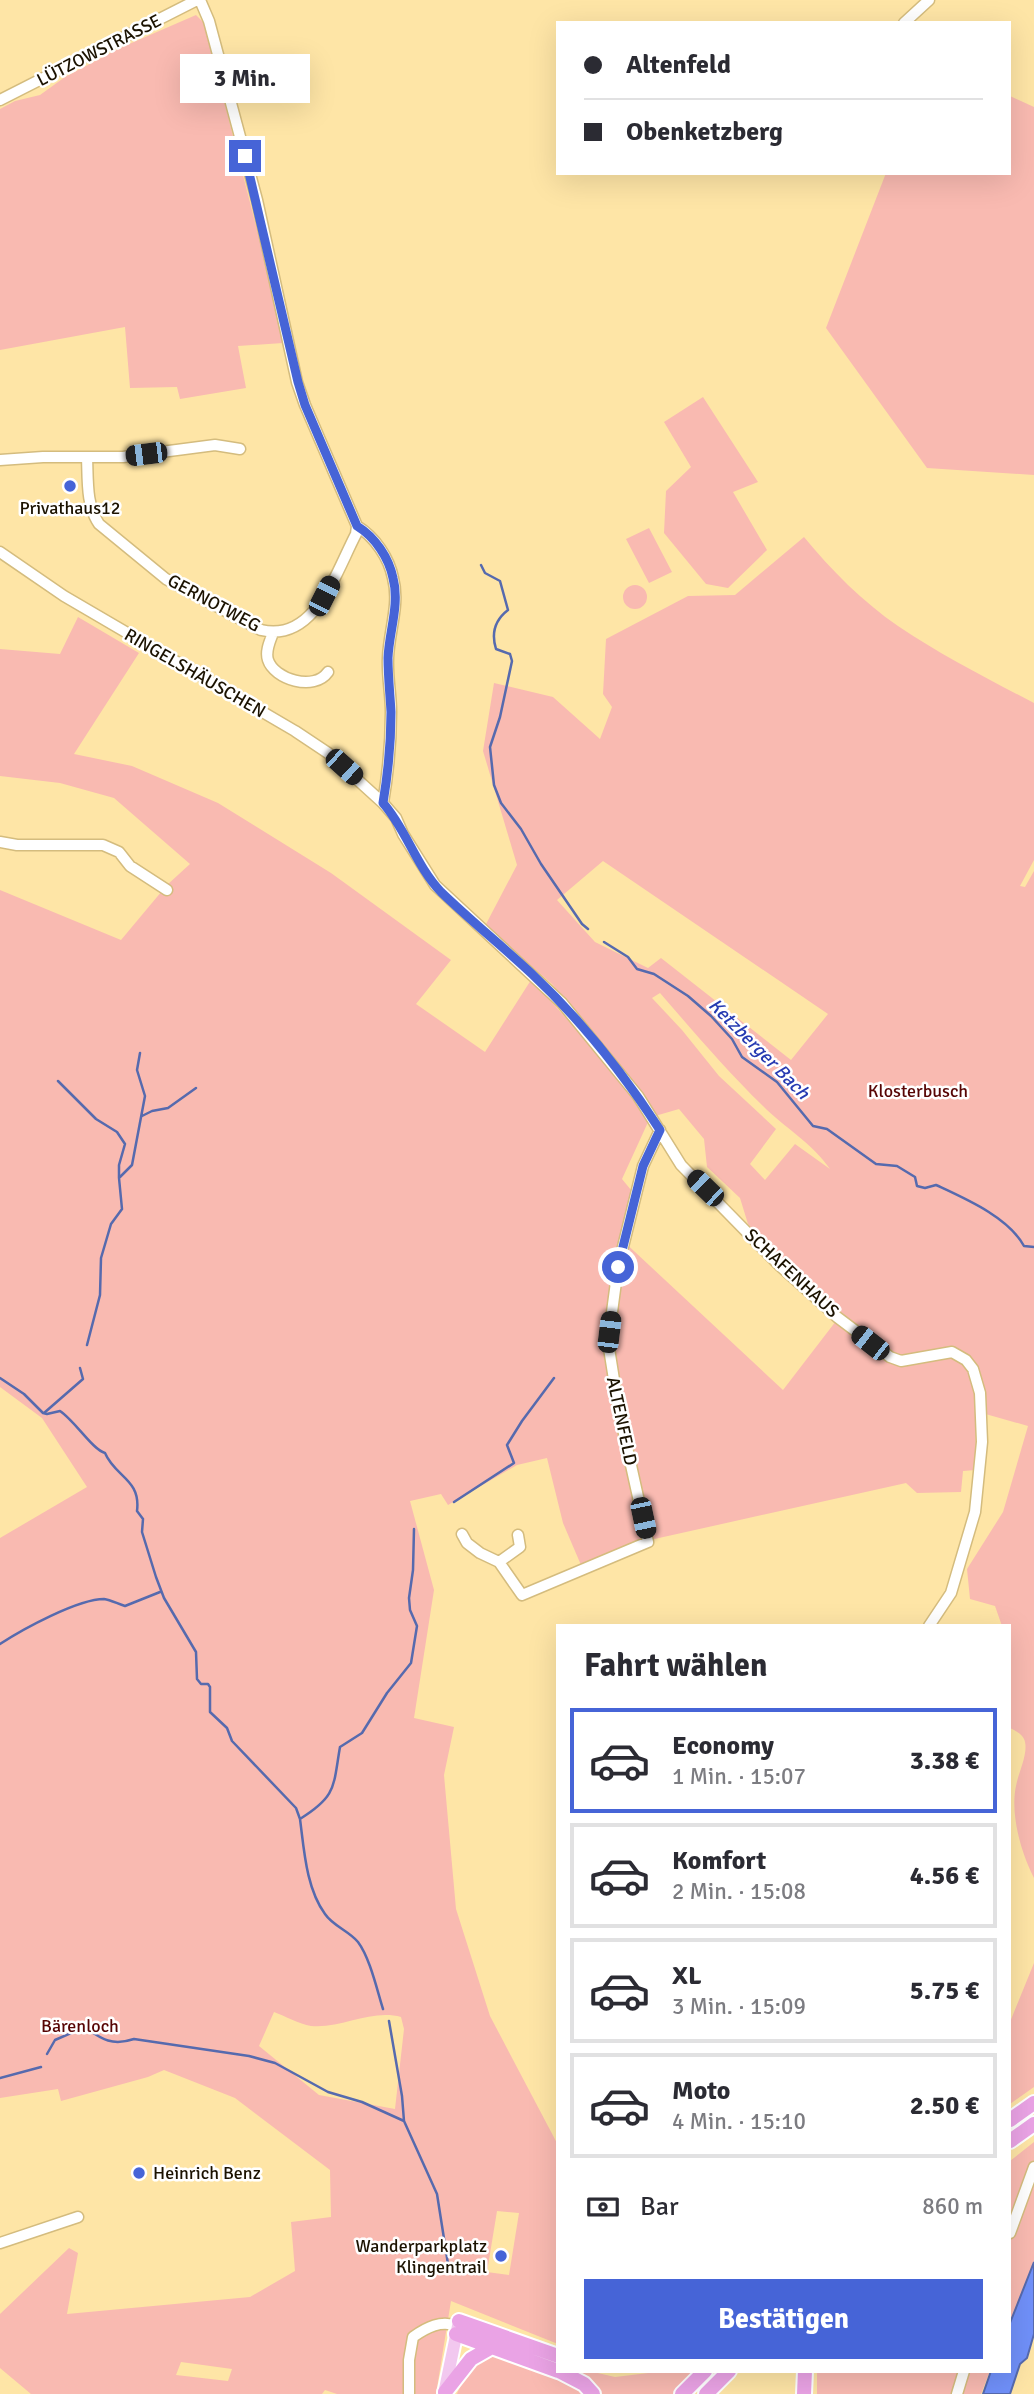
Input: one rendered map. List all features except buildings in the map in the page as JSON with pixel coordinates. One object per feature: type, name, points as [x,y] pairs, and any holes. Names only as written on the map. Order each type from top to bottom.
[{"type":"highway","points":[[1011,2119],[1034,2103]]},
{"type":"highway","points":[[1011,2140],[1028,2128]]},
{"type":"highway","points":[[457,2327],[492,2347],[556,2370]]},
{"type":"highway","points":[[457,2327],[556,2355]]},
{"type":"highway","points":[[444,2393],[471,2358],[492,2347]]},
{"type":"highway","points":[[563,2373],[584,2384],[593,2394]]},
{"type":"highway","points":[[682,2394],[703,2373]]},
{"type":"highway","points":[[706,2394],[727,2373]]},
{"type":"highway","points":[[804,2394],[805,2373]]},
{"type":"main road","points":[[444,2393],[457,2327]]},
{"type":"street","name":"LÜTZOWSTRASSE","points":[[0,100],[198,0]]},
{"type":"street","points":[[198,0],[209,21],[257,200],[305,405],[357,526],[372,538],[389,564],[394,579],[395,606],[388,658],[390,724],[383,803]]},
{"type":"street","points":[[906,21],[929,0]]},
{"type":"street","points":[[0,460],[124,457],[215,445],[240,449]]},
{"type":"street","name":"GERNOTWEG","points":[[87,457],[89,500],[93,516],[99,524],[175,584],[249,625],[273,633],[288,631],[314,611],[345,555],[357,526]]},
{"type":"street","name":"RINGELSHÄUSCHEN","points":[[0,552],[85,609],[328,752],[396,818],[435,885],[475,923]]},
{"type":"street","points":[[273,633],[267,659],[275,669],[295,681],[306,683],[323,680],[328,672]]},
{"type":"street","points":[[0,842],[17,845],[95,844],[111,848],[123,856],[130,866],[167,890]]},
{"type":"street","name":"SCHAFENHAUS","points":[[475,923],[562,1003],[638,1096],[681,1165],[779,1266],[837,1317],[885,1354],[901,1361],[952,1352],[966,1360],[973,1369],[980,1393],[982,1442],[975,1511],[951,1593],[930,1624]]},
{"type":"street","name":"ALTENFELD","points":[[462,1534],[467,1543],[480,1553],[499,1562],[522,1595],[648,1542],[619,1411],[608,1342],[618,1267],[643,1166],[660,1130]]},
{"type":"street","points":[[499,1562],[520,1547],[519,1535]]},
{"type":"street","points":[[1011,2230],[1034,2167]]},
{"type":"street","points":[[0,2243],[78,2217]]},
{"type":"street","points":[[409,2394],[409,2360],[413,2337],[442,2323],[457,2327]]},
{"type":"street","points":[[957,2394],[963,2373]]},
{"type":"green space","points":[[196,15],[204,23],[273,292],[283,343],[238,346],[246,388],[180,399],[177,387],[130,388],[125,327],[0,350],[0,109],[15,101],[40,95],[65,77],[120,48]]},
{"type":"green space","points":[[1011,96],[1034,107],[1034,475],[927,468],[826,328],[885,175],[1011,175]]},
{"type":"green space","points":[[703,397],[758,482],[733,492],[767,550],[728,588],[706,584],[664,533],[666,491],[691,467],[664,422]]},
{"type":"green space","points":[[649,528],[672,572],[649,583],[626,539]]},
{"type":"green space","name":"Klosterbusch","points":[[804,537],[848,585],[885,617],[948,657],[1034,703],[1034,860],[1020,886],[1025,887],[1034,871],[1034,1878],[1021,1845],[1014,1809],[1016,1786],[1026,1747],[1023,1737],[1011,1729],[1011,1624],[1001,1624],[995,1606],[970,1599],[967,1569],[1003,1512],[1028,1426],[982,1413],[983,1390],[980,1376],[953,1351],[901,1357],[887,1352],[772,1253],[748,1224],[740,1198],[707,1167],[704,1139],[679,1109],[655,1116],[642,1093],[552,984],[485,926],[517,865],[483,751],[494,683],[553,697],[600,739],[612,707],[603,694],[606,639],[688,596],[735,595]],"holes":[[[603,861],[828,1014],[791,1060],[661,958],[648,968],[595,942],[557,900]],[[660,993],[771,1114],[798,1136],[830,1169],[795,1144],[765,1180],[750,1164],[776,1129],[719,1076],[652,998]]]},
{"type":"green space","points":[[635,585],[646,592],[647,597],[640,608],[635,609],[624,602],[623,597],[630,586]]},
{"type":"green space","name":"Bärenloch","points":[[78,617],[139,653],[74,754],[132,766],[218,803],[331,873],[451,960],[416,1004],[485,1052],[531,980],[592,1048],[649,1120],[622,1179],[631,1190],[620,1238],[783,1390],[836,1321],[888,1360],[952,1355],[971,1370],[975,1380],[976,1470],[963,1471],[961,1492],[917,1493],[906,1483],[641,1542],[581,1565],[563,1523],[547,1458],[517,1465],[448,1505],[441,1494],[410,1501],[434,1590],[414,1718],[454,1727],[444,1775],[456,1909],[490,2016],[556,2141],[556,2343],[451,2301],[436,2394],[337,2394],[325,2390],[322,2394],[31,2394],[0,2368],[0,2314],[69,2248],[78,2253],[67,2314],[250,2297],[295,2271],[291,2222],[331,2217],[330,2170],[235,2098],[164,2070],[61,2101],[58,2089],[0,2098],[0,1538],[87,1487],[42,1418],[0,1387],[0,890],[121,940],[167,885],[190,864],[114,798],[60,783],[0,776],[0,649],[60,654]],"holes":[[[274,2012],[297,2022],[322,2026],[378,2015],[401,2017],[404,2029],[395,2109],[319,2095],[259,2046]],[[497,2211],[519,2213],[509,2275],[487,2272]],[[181,2362],[232,2369],[228,2381],[176,2375]]]},
{"type":"green space","points":[[1034,1963],[1034,2087],[1011,2103],[1011,2020]]},
{"type":"green space","points":[[1034,2142],[1034,2264],[1011,2321],[1011,2160]]},
{"type":"green space","points":[[492,2355],[540,2370],[583,2394],[457,2394],[470,2370]]},
{"type":"green space","points":[[577,2373],[598,2373],[615,2377],[648,2373],[699,2373],[679,2394],[602,2394],[590,2380]]},
{"type":"green space","points":[[817,2373],[989,2373],[981,2394],[817,2394]]},
{"type":"water","points":[[1034,2262],[1034,2334],[1027,2358],[1020,2364],[1010,2394],[983,2394],[990,2373],[1011,2373],[1011,2320]]},
{"type":"waterway","name":"Ketzberger Bach","points":[[481,565],[485,573],[500,581],[508,610],[497,623],[495,643],[496,649],[510,654],[512,661],[500,717],[490,747],[494,785],[501,803],[588,929]]},
{"type":"waterway","name":"Ketzberger Bach","points":[[604,942],[628,957],[637,969],[654,974],[688,996],[711,1016],[732,1039],[742,1057],[777,1082],[813,1126],[827,1129],[876,1164],[897,1166],[915,1177],[917,1186],[925,1188],[936,1185],[973,1203],[1008,1226],[1024,1246],[1034,1247]]},
{"type":"waterway","points":[[87,1345],[100,1295],[101,1258],[111,1224],[122,1209],[119,1178],[132,1165],[145,1096],[137,1070],[140,1053]]},
{"type":"waterway","points":[[58,1081],[96,1119],[117,1132],[125,1144],[119,1165],[119,1178]]},
{"type":"waterway","points":[[142,1116],[168,1108],[196,1088]]},
{"type":"waterway","points":[[44,1413],[83,1379],[80,1368]]},
{"type":"waterway","points":[[0,1378],[24,1394],[43,1413],[60,1411],[95,1447],[105,1453],[131,1485],[137,1500],[137,1511],[143,1519],[142,1532],[164,1598],[196,1652],[197,1679],[201,1684],[208,1684],[210,1687],[210,1712],[227,1728],[232,1741],[296,1808],[300,1819]]},
{"type":"waterway","points":[[454,1502],[514,1463],[507,1445],[554,1378]]},
{"type":"waterway","points":[[383,2009],[373,1974],[358,1942],[328,1918],[319,1904],[307,1868],[300,1819],[327,1797],[334,1781],[340,1747],[362,1733],[387,1693],[411,1663],[417,1626],[410,1610],[409,1598],[414,1529]]},
{"type":"waterway","points":[[0,1644],[36,1623],[80,1604],[104,1599],[125,1606],[160,1592]]},
{"type":"waterway","points":[[389,2021],[404,2121]]},
{"type":"waterway","points":[[47,2054],[55,2040],[85,2027],[114,2042],[134,2039],[249,2056],[275,2063],[328,2092],[362,2102],[404,2121],[437,2194],[448,2264]]},
{"type":"waterway","points":[[0,2078],[41,2067]]},
{"type":"place","name":"Privathaus12","points":[[70,486]]},
{"type":"place","name":"Heinrich Benz","points":[[139,2173]]},
{"type":"place","name":"Wanderparkplatz Klingentrail","points":[[501,2256]]},
{"type":"route","points":[[245,156],[305,405],[357,526],[372,538],[389,564],[394,579],[395,606],[388,658],[391,713],[383,803],[396,818],[403,834],[440,891],[562,1003],[609,1058],[660,1130],[643,1166],[618,1267]]}]
